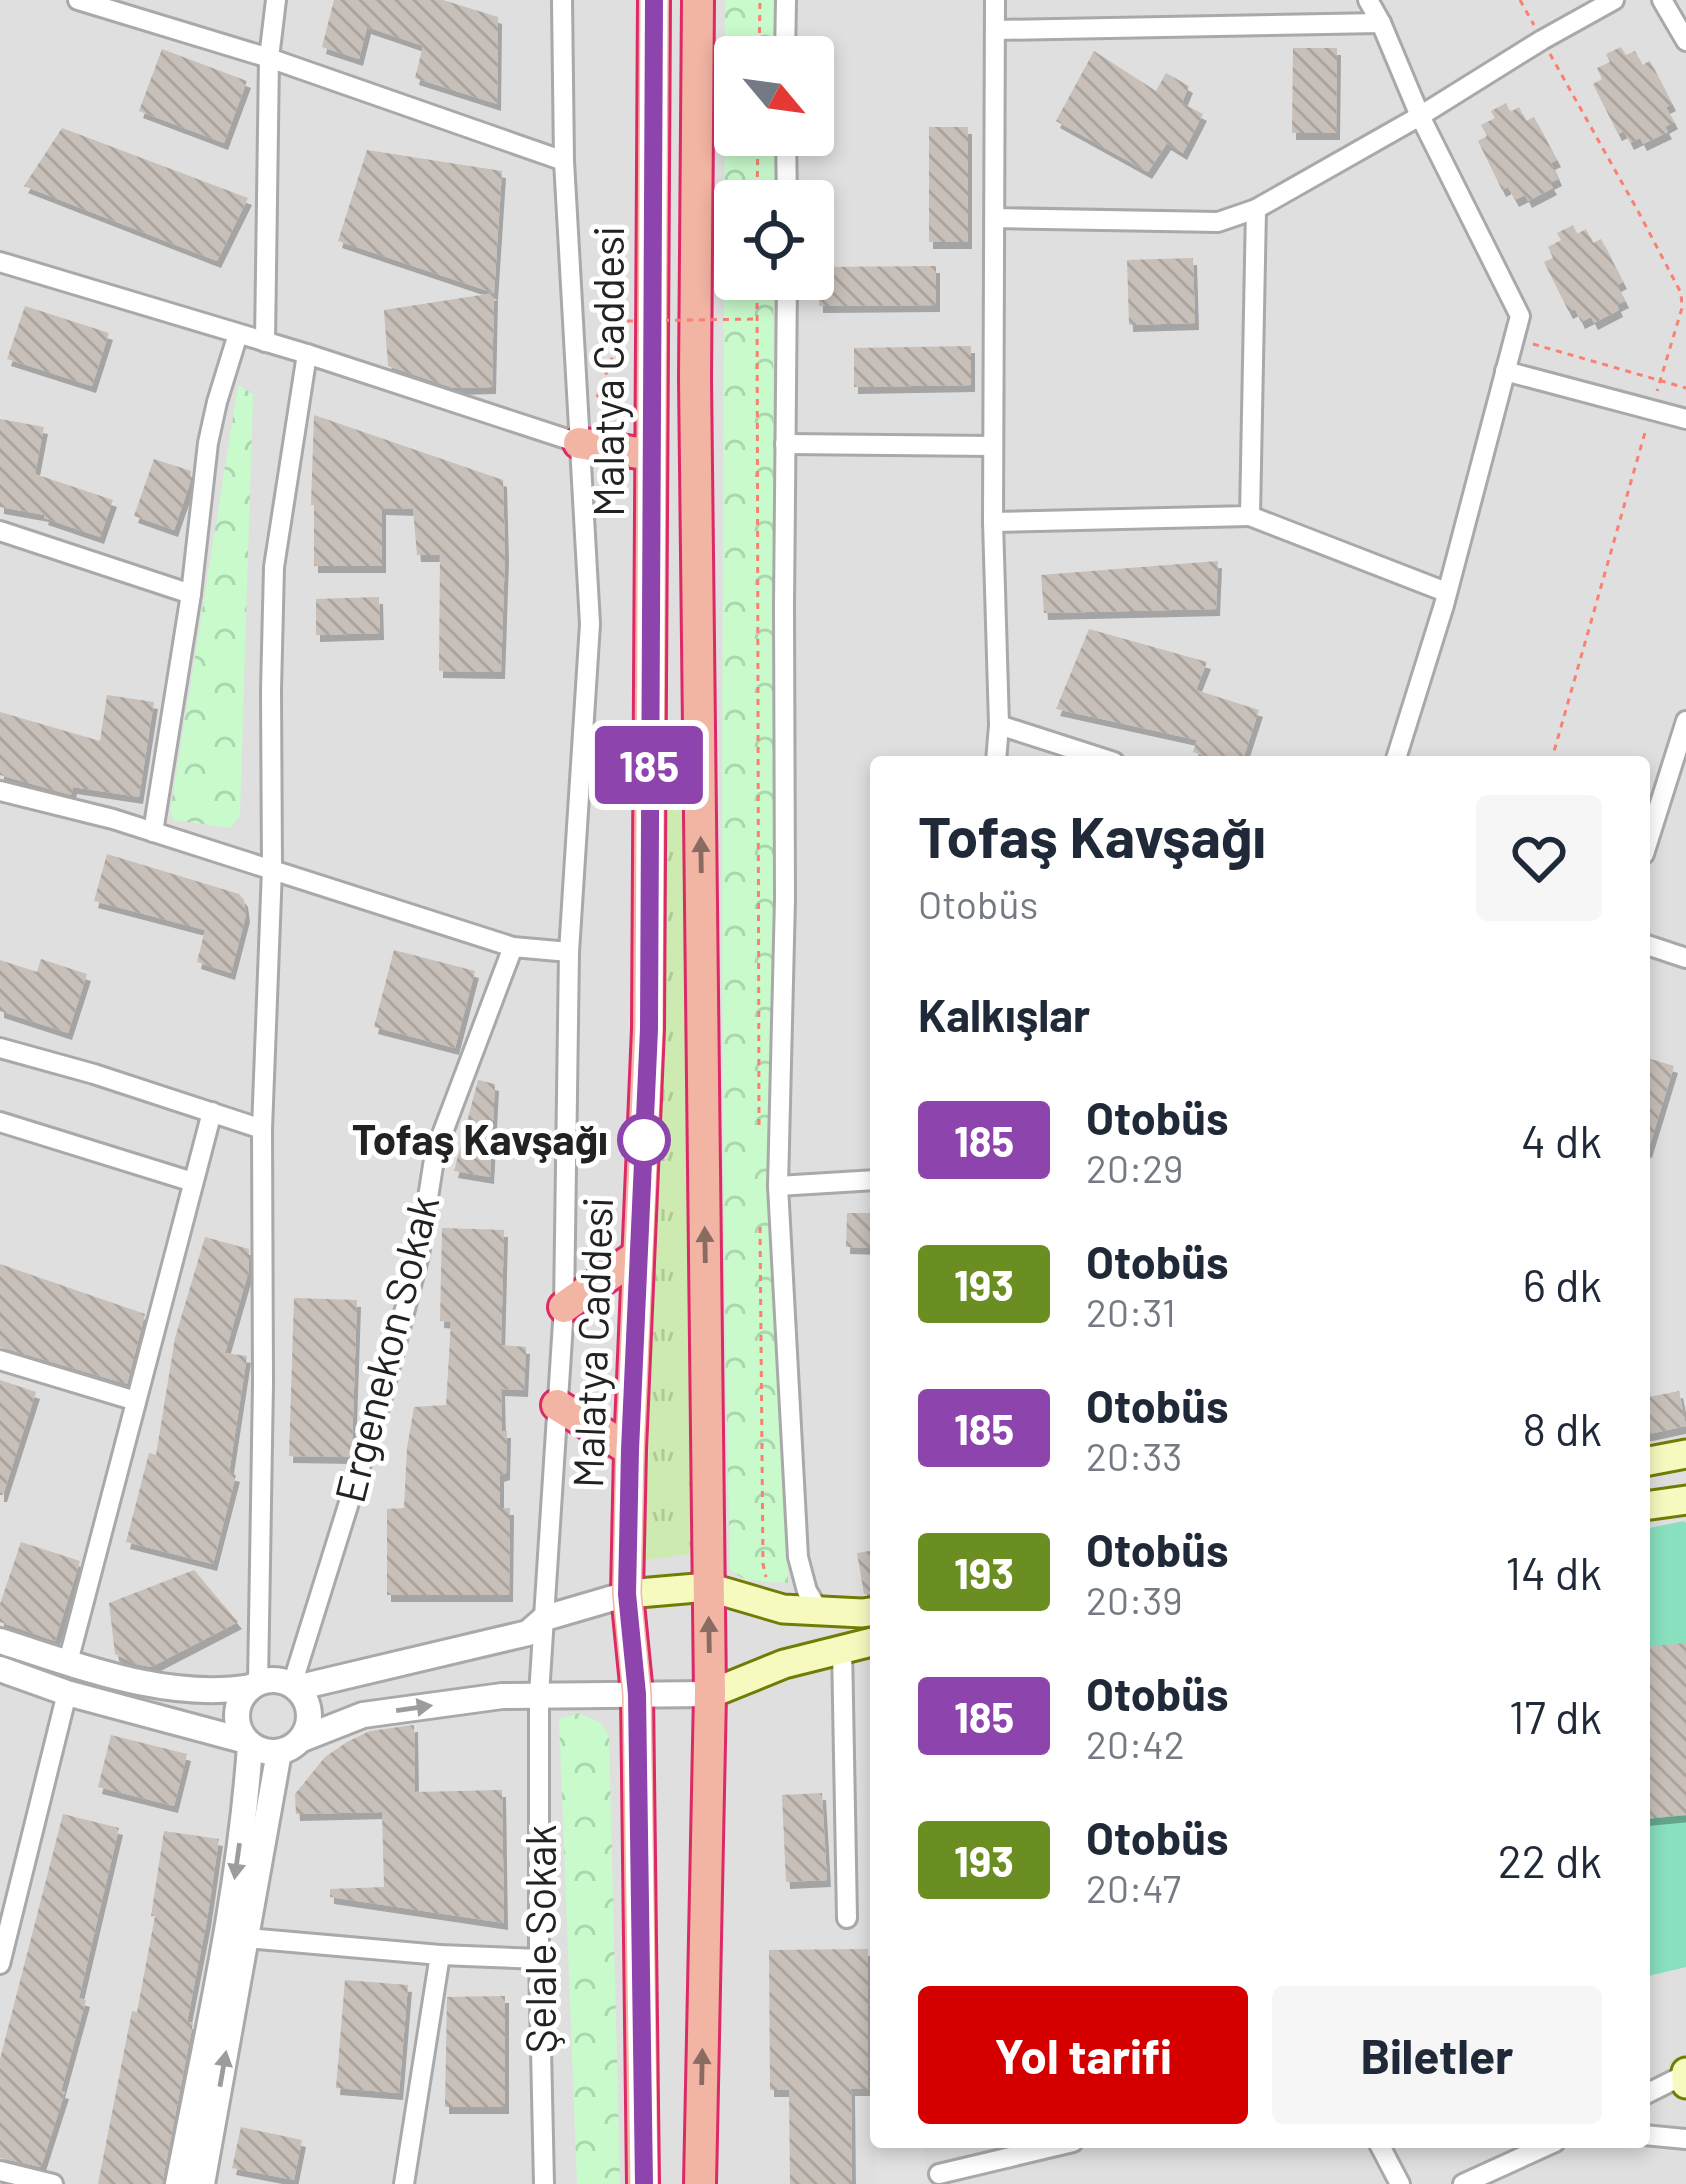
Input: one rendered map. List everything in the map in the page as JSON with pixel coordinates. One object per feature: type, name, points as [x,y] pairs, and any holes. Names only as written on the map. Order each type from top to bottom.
[{"type":"highway","name":"Malatya Caddesi","points":[[644,2184],[637,1694],[627,1594],[649,1029],[654,0]]},
{"type":"highway","name":"Malatya Caddesi","points":[[698,0],[694,378],[710,1694],[700,2184]]},
{"type":"highway","points":[[579,443],[650,455]]},
{"type":"highway","points":[[564,1307],[638,1255]]},
{"type":"highway","points":[[557,1405],[630,1450]]},
{"type":"main road","points":[[1650,1461],[1686,1454]]},
{"type":"main road","points":[[1650,1505],[1686,1500]]},
{"type":"main road","points":[[627,1594],[708,1586],[784,1609],[870,1612]]},
{"type":"main road","points":[[710,1694],[784,1664],[870,1642]]},
{"type":"main road","points":[[1686,2073],[1686,2084]]},
{"type":"street","points":[[78,0],[269,58],[564,160]]},
{"type":"street","points":[[265,342],[269,58],[276,0]]},
{"type":"street","name":"Şelale Sokak","points":[[544,2184],[539,1695],[564,1307],[569,952],[590,624],[564,160],[562,0]]},
{"type":"street","points":[[785,36],[786,0]]},
{"type":"street","points":[[995,0],[996,756]]},
{"type":"street","points":[[1368,0],[1520,316],[1397,756]]},
{"type":"street","points":[[995,218],[1218,222],[1256,209],[1613,0]]},
{"type":"street","points":[[1663,0],[1686,41]]},
{"type":"street","points":[[995,30],[1381,23]]},
{"type":"street","points":[[1250,516],[1256,209]]},
{"type":"street","points":[[0,262],[579,443]]},
{"type":"street","points":[[787,300],[785,899],[778,1186],[798,1557],[807,1592],[819,1611]]},
{"type":"street","points":[[154,832],[191,593],[208,443],[238,334]]},
{"type":"street","points":[[178,2184],[230,1914],[248,1789],[248,1743],[236,1713],[238,1703],[254,1685],[274,567],[307,355]]},
{"type":"street","points":[[1505,371],[1686,419]]},
{"type":"street","points":[[785,445],[993,446]]},
{"type":"street","points":[[993,522],[1250,516],[1446,592]]},
{"type":"street","points":[[0,531],[191,593]]},
{"type":"street","points":[[1650,835],[1686,721]]},
{"type":"street","points":[[999,725],[1095,756]]},
{"type":"street","points":[[0,791],[154,832],[513,947],[569,952]]},
{"type":"street","points":[[1650,946],[1686,958]]},
{"type":"street","name":"Ergenekon Sokak","points":[[294,1687],[399,1332],[419,1255],[435,1153],[513,947]]},
{"type":"street","points":[[0,1048],[262,1129]]},
{"type":"street","points":[[68,1662],[212,1112]]},
{"type":"street","points":[[0,1123],[194,1182]]},
{"type":"street","points":[[778,1186],[870,1180]]},
{"type":"street","points":[[0,1360],[136,1402]]},
{"type":"street","points":[[0,1641],[187,1691],[220,1692],[269,1680],[294,1687],[528,1633],[545,1618],[627,1594]]},
{"type":"street","points":[[842,1647],[847,1918]]},
{"type":"street","points":[[0,1670],[269,1753],[296,1745],[307,1729],[308,1707],[294,1687]]},
{"type":"street","points":[[0,1964],[67,1693]]},
{"type":"street","points":[[302,1738],[363,1715],[502,1696],[710,1694]]},
{"type":"street","points":[[202,2184],[279,1752]]},
{"type":"street","points":[[247,1938],[539,1959]]},
{"type":"street","points":[[404,2184],[440,1955]]},
{"type":"street","points":[[1650,2093],[1686,2073]]},
{"type":"street","points":[[1650,2136],[1686,2139]]},
{"type":"street","points":[[939,2174],[1048,2148]]},
{"type":"street","points":[[1381,2148],[1400,2184]]},
{"type":"street","points":[[1463,2184],[1542,2148]]},
{"type":"street","points":[[0,2171],[53,2184]]},
{"type":"path","points":[[759,36],[760,0]]},
{"type":"path","points":[[1520,0],[1640,213],[1681,293],[1682,308],[1553,756]]},
{"type":"path","points":[[757,300],[759,1136]]},
{"type":"path","points":[[595,403],[627,321],[757,319]]},
{"type":"path","points":[[1514,339],[1686,388]]},
{"type":"path","points":[[760,1231],[763,1564],[772,1596],[784,1609]]},
{"type":"shaded area","points":[[0,0],[1686,0],[1686,2184],[0,2184]]},
{"type":"shaded area","points":[[875,2148],[924,2148],[928,2184],[877,2184]]},
{"type":"green space","points":[[725,0],[776,0],[776,36],[725,36]]},
{"type":"green space","points":[[725,156],[775,156],[774,180],[724,180]]},
{"type":"green space","points":[[724,300],[773,300],[775,991],[788,1583],[746,1580],[730,1570],[722,981]]},
{"type":"green space","points":[[238,385],[253,394],[240,816],[230,828],[174,820],[170,813]]},
{"type":"green space","points":[[665,738],[683,740],[692,1554],[645,1560],[666,888]]},
{"type":"green space","points":[[1686,1523],[1686,1967],[1650,1976],[1650,1528]]},
{"type":"green space","points":[[579,1713],[601,1723],[609,1735],[620,2184],[577,2184],[559,1719]]},
{"type":"building","points":[[334,0],[443,0],[498,17],[497,104],[415,78],[423,46],[367,27],[359,59],[322,47]]},
{"type":"building","points":[[1621,47],[1626,55],[1635,51],[1642,65],[1650,61],[1672,104],[1666,107],[1674,122],[1665,127],[1668,132],[1643,144],[1640,138],[1630,143],[1624,131],[1618,134],[1593,84],[1602,79],[1597,68],[1610,62],[1606,54]]},
{"type":"building","points":[[1293,48],[1337,48],[1336,133],[1292,133]]},
{"type":"building","points":[[162,49],[247,81],[224,143],[139,111]]},
{"type":"building","points":[[1094,51],[1156,91],[1166,73],[1189,86],[1182,103],[1203,114],[1183,153],[1167,143],[1148,172],[1056,121]]},
{"type":"building","points":[[1506,103],[1510,112],[1519,107],[1526,121],[1534,117],[1557,160],[1551,163],[1558,179],[1550,183],[1553,188],[1528,201],[1525,195],[1515,200],[1508,187],[1502,190],[1478,141],[1487,136],[1481,125],[1495,118],[1491,111]]},
{"type":"building","points":[[929,127],[968,127],[968,242],[929,242]]},
{"type":"building","points":[[62,128],[248,198],[217,261],[24,186]]},
{"type":"building","points":[[367,150],[502,171],[494,293],[338,241]]},
{"type":"building","points":[[1573,225],[1577,234],[1586,229],[1593,243],[1601,239],[1623,282],[1617,285],[1625,301],[1617,305],[1619,310],[1594,323],[1591,317],[1581,322],[1575,309],[1569,312],[1544,262],[1553,258],[1548,247],[1561,240],[1557,233]]},
{"type":"building","points":[[1193,258],[1195,323],[1129,325],[1127,260]]},
{"type":"building","points":[[936,266],[936,305],[819,306],[819,300],[834,300],[834,267]]},
{"type":"building","points":[[494,293],[492,387],[453,388],[388,366],[384,310]]},
{"type":"building","points":[[25,306],[109,333],[92,386],[7,359]]},
{"type":"building","points":[[971,346],[971,385],[854,387],[854,348]]},
{"type":"building","points":[[314,415],[503,480],[501,672],[439,671],[440,555],[417,555],[413,509],[382,508],[382,566],[314,566]]},
{"type":"building","points":[[0,419],[44,427],[35,474],[113,500],[100,537],[45,515],[0,507]]},
{"type":"building","points":[[154,459],[191,471],[174,530],[134,516]]},
{"type":"building","points":[[1218,561],[1216,609],[1044,613],[1041,575]]},
{"type":"building","points":[[379,597],[380,633],[316,635],[316,599]]},
{"type":"building","points":[[1089,629],[1207,662],[1196,690],[1259,710],[1244,756],[1205,756],[1193,752],[1197,740],[1056,709]]},
{"type":"building","points":[[107,695],[154,702],[139,797],[73,787],[71,795],[0,775],[0,712],[100,741]]},
{"type":"building","points":[[107,854],[239,894],[246,915],[231,973],[197,962],[205,930],[94,901]]},
{"type":"building","points":[[394,950],[475,971],[455,1048],[374,1027]]},
{"type":"building","points":[[41,959],[87,974],[68,1033],[0,1011],[0,960],[37,972]]},
{"type":"building","points":[[1650,1059],[1674,1066],[1650,1144]]},
{"type":"building","points":[[478,1080],[495,1084],[490,1177],[454,1171]]},
{"type":"building","points":[[847,1213],[870,1213],[870,1248],[846,1247]]},
{"type":"building","points":[[442,1228],[504,1230],[501,1345],[526,1347],[524,1390],[501,1389],[502,1431],[507,1431],[500,1508],[510,1508],[509,1595],[387,1595],[387,1509],[404,1508],[414,1407],[446,1405],[451,1322],[440,1321]]},
{"type":"building","points":[[205,1237],[249,1249],[249,1270],[225,1353],[247,1356],[229,1473],[236,1475],[213,1564],[126,1542],[149,1453],[156,1455],[175,1338]]},
{"type":"building","points":[[0,1264],[145,1314],[127,1384],[0,1347]]},
{"type":"building","points":[[294,1298],[357,1300],[349,1457],[289,1456]]},
{"type":"building","points":[[0,1380],[36,1392],[3,1495],[0,1495]]},
{"type":"building","points":[[1679,1391],[1686,1426],[1650,1434],[1650,1397]]},
{"type":"building","points":[[21,1542],[80,1561],[55,1641],[0,1622],[0,1604]]},
{"type":"building","points":[[870,1551],[870,1594],[864,1594],[857,1553]]},
{"type":"building","points":[[194,1570],[238,1622],[151,1667],[115,1654],[109,1603]]},
{"type":"building","points":[[1686,1643],[1686,1815],[1650,1818],[1650,1646]]},
{"type":"building","points":[[414,1725],[415,1792],[502,1790],[504,1923],[330,1897],[330,1889],[384,1887],[382,1812],[296,1814],[295,1794],[325,1757],[347,1742],[370,1731]]},
{"type":"building","points":[[111,1735],[187,1754],[174,1806],[98,1787]]},
{"type":"building","points":[[822,1793],[827,1880],[786,1882],[782,1795]]},
{"type":"building","points":[[63,1814],[119,1828],[79,1998],[86,2000],[61,2091],[65,2092],[41,2167],[0,2158],[0,2059]]},
{"type":"building","points":[[164,1831],[219,1839],[187,2022],[193,2023],[162,2184],[98,2184],[155,1916],[151,1916]]},
{"type":"building","points":[[868,1949],[868,2089],[851,2089],[852,2184],[790,2184],[789,2090],[770,2090],[769,1950]]},
{"type":"building","points":[[345,1980],[408,1985],[399,2093],[336,2088]]},
{"type":"building","points":[[505,1996],[505,2107],[445,2107],[447,1997]]},
{"type":"building","points":[[241,2127],[302,2140],[294,2180],[232,2168]]},
{"type":"bus line","name":"185","points":[[644,2184],[637,1694],[627,1594],[649,1029],[654,0]]},
{"type":"place","name":"Tofaş Kavşağı","points":[[644,1140]]}]
